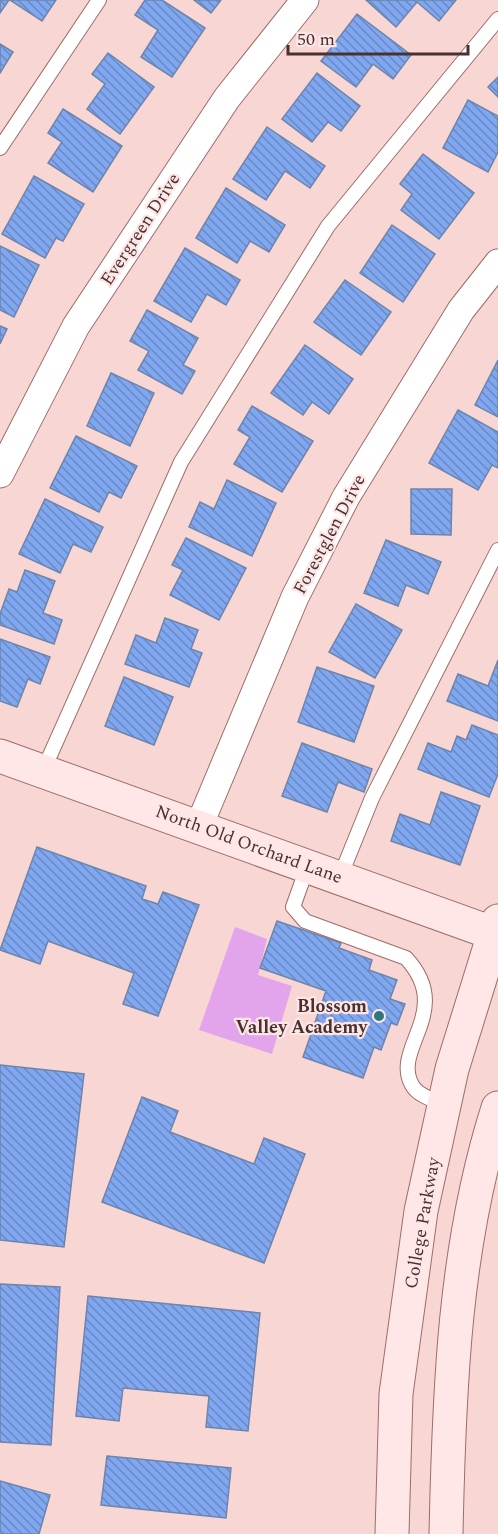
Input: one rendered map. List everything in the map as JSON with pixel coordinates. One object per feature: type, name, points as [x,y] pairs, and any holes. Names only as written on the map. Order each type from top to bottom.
[{"type":"main road","name":"North Old Orchard Lane","points":[[0,756],[340,877],[497,930]]},
{"type":"main road","name":"College Parkway","points":[[392,1534],[396,1394],[421,1211],[444,1104],[464,1029],[497,930]]},
{"type":"main road","points":[[446,1534],[450,1384],[459,1295],[475,1201],[498,1108]]},
{"type":"street","name":"Evergreen Drive","points":[[0,474],[76,326],[227,98],[305,0]]},
{"type":"street","name":"Forestglen Drive","points":[[200,826],[295,597],[346,497],[461,310],[498,263]]},
{"type":"lane","points":[[0,148],[99,0]]},
{"type":"lane","points":[[43,771],[181,462],[328,226],[498,19]]},
{"type":"lane","points":[[340,877],[372,798],[498,550]]},
{"type":"lane","points":[[308,865],[293,907],[298,916],[305,921],[406,958],[416,969],[425,986],[424,1014],[407,1066],[412,1086],[424,1096],[444,1104]]},
{"type":"shaded area","points":[[235,927],[267,939],[258,975],[292,986],[272,1054],[199,1030]]},
{"type":"building","points":[[0,0],[9,0],[0,13]]},
{"type":"building","points":[[10,0],[56,0],[42,21]]},
{"type":"building","points":[[145,0],[162,0],[205,28],[172,77],[141,57],[158,30],[135,15]]},
{"type":"building","points":[[194,0],[221,0],[211,13]]},
{"type":"building","points":[[366,0],[456,0],[439,21],[417,2],[396,27]]},
{"type":"building","points":[[357,14],[411,55],[393,79],[373,64],[356,87],[321,61]]},
{"type":"building","points":[[0,44],[13,52],[0,73]]},
{"type":"building","points":[[108,53],[154,87],[120,134],[87,109],[105,84],[92,74]]},
{"type":"building","points":[[317,73],[360,106],[341,131],[328,122],[312,142],[282,119]]},
{"type":"building","points":[[498,77],[498,97],[488,87]]},
{"type":"building","points":[[468,100],[498,116],[498,152],[488,172],[443,148]]},
{"type":"building","points":[[63,109],[122,146],[93,192],[48,163],[62,142],[48,133]]},
{"type":"building","points":[[267,127],[325,166],[310,188],[285,171],[266,200],[233,179]]},
{"type":"building","points":[[423,154],[474,193],[439,239],[401,210],[412,194],[400,184]]},
{"type":"building","points":[[34,176],[84,204],[63,241],[56,238],[45,258],[2,234]]},
{"type":"building","points":[[226,188],[285,225],[269,252],[250,241],[237,263],[196,238]]},
{"type":"building","points":[[392,225],[435,254],[403,302],[360,273]]},
{"type":"building","points":[[0,246],[39,265],[14,317],[0,310]]},
{"type":"building","points":[[185,248],[240,280],[226,305],[207,294],[191,322],[154,301]]},
{"type":"building","points":[[345,280],[391,312],[361,355],[314,322]]},
{"type":"building","points":[[147,310],[198,338],[183,365],[195,371],[182,394],[138,370],[149,351],[130,341]]},
{"type":"building","points":[[0,326],[7,329],[0,344]]},
{"type":"building","points":[[305,345],[353,379],[329,414],[312,402],[303,415],[271,393]]},
{"type":"building","points":[[498,360],[498,417],[475,405]]},
{"type":"building","points":[[111,373],[154,393],[130,446],[87,426]]},
{"type":"building","points":[[252,406],[313,441],[282,492],[234,464],[250,437],[238,430]]},
{"type":"building","points":[[458,410],[498,432],[498,468],[492,465],[478,490],[429,463]]},
{"type":"building","points":[[76,436],[137,466],[121,498],[109,492],[99,512],[50,488]]},
{"type":"building","points":[[227,480],[276,503],[252,556],[189,527],[200,502],[214,509]]},
{"type":"building","points":[[411,489],[452,489],[451,535],[411,534]]},
{"type":"building","points":[[45,499],[103,527],[91,552],[73,544],[60,573],[19,554]]},
{"type":"building","points":[[186,538],[246,568],[219,620],[170,595],[183,570],[172,565]]},
{"type":"building","points":[[386,540],[441,562],[428,594],[406,585],[398,606],[364,593]]},
{"type":"building","points":[[25,570],[55,581],[43,613],[62,620],[54,644],[0,625],[0,614],[9,589],[17,592]]},
{"type":"building","points":[[356,604],[402,630],[375,678],[329,652]]},
{"type":"building","points":[[165,618],[198,630],[191,649],[202,653],[189,687],[125,664],[136,635],[156,643]]},
{"type":"building","points":[[0,639],[50,657],[40,684],[28,679],[17,707],[0,701]]},
{"type":"building","points":[[498,660],[498,721],[447,701],[458,674],[488,686]]},
{"type":"building","points":[[317,667],[374,686],[354,742],[298,722]]},
{"type":"building","points":[[124,677],[173,697],[154,745],[105,726]]},
{"type":"building","points":[[472,725],[498,735],[498,774],[489,797],[418,769],[428,743],[451,752],[457,736],[466,740]]},
{"type":"building","points":[[302,743],[372,769],[364,792],[338,782],[327,812],[282,796]]},
{"type":"building","points":[[441,792],[480,806],[460,865],[391,841],[400,814],[430,825]]},
{"type":"building","points":[[37,847],[146,886],[142,899],[158,904],[163,892],[199,905],[158,1016],[123,1004],[134,973],[48,941],[40,964],[0,950]]},
{"type":"building","points":[[277,921],[341,943],[339,948],[372,960],[369,970],[397,980],[390,999],[405,1004],[397,1025],[391,1023],[381,1050],[374,1047],[363,1078],[303,1057],[326,991],[260,968]]},
{"type":"building","points":[[0,1065],[84,1074],[64,1247],[0,1240]]},
{"type":"building","points":[[142,1097],[178,1111],[170,1132],[254,1164],[264,1138],[305,1154],[264,1263],[102,1202]]},
{"type":"building","points":[[0,1284],[60,1287],[51,1445],[0,1442]]},
{"type":"building","points":[[88,1296],[260,1313],[248,1431],[206,1427],[209,1396],[123,1388],[119,1421],[76,1416]]},
{"type":"building","points":[[107,1456],[231,1468],[226,1518],[101,1505]]},
{"type":"building","points":[[0,1481],[50,1495],[39,1534],[0,1534]]},
{"type":"place","name":"Blossom Valley Academy","points":[[379,1016]]}]
